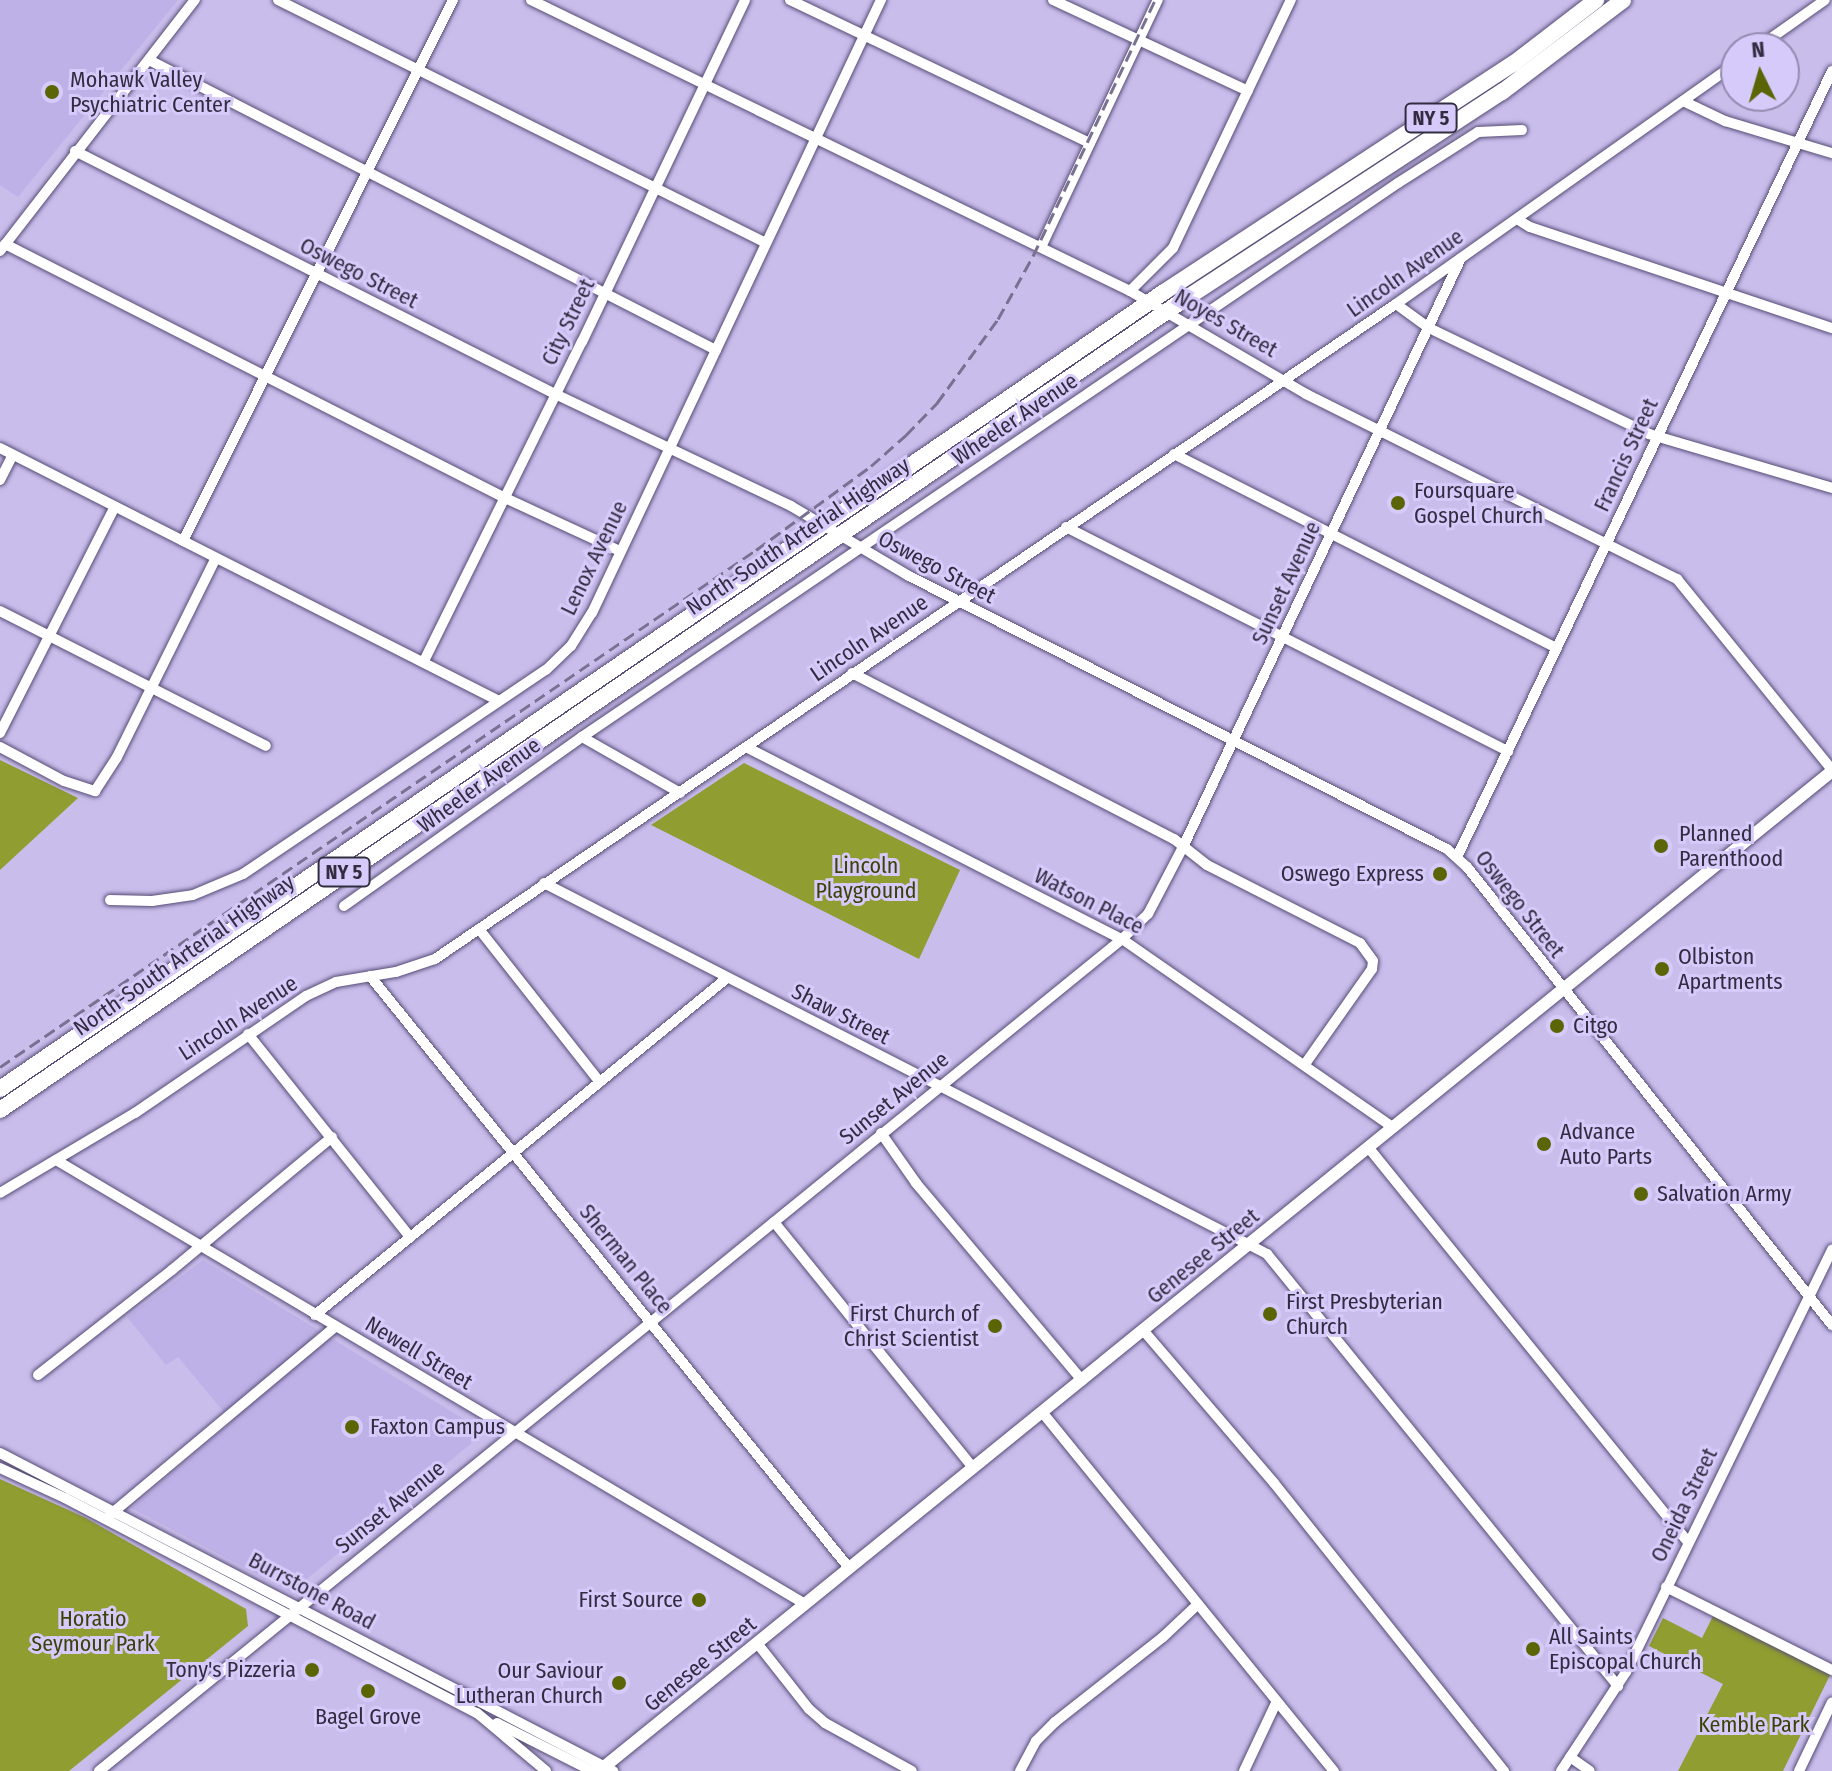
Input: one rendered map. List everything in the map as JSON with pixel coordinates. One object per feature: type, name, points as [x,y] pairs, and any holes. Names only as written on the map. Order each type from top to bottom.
[{"type":"highway","name":"North-South Arterial Highway","points":[[0,1089],[1150,302],[1513,64],[1596,0]]},
{"type":"highway","name":"North-South Arterial Highway","points":[[0,1110],[1166,312],[1308,216],[1502,92],[1623,0]]},
{"type":"main road","name":"Genesee Street","points":[[602,1770],[1832,770]]},
{"type":"street","points":[[195,0],[2,247],[503,497],[620,551]]},
{"type":"street","points":[[278,0],[766,243]]},
{"type":"street","points":[[183,541],[453,0]]},
{"type":"street","name":"Noyes Street","points":[[531,0],[1130,291],[1283,380],[1677,579],[1832,770]]},
{"type":"street","name":"City Street","points":[[424,661],[745,0]]},
{"type":"street","points":[[790,0],[1090,143]]},
{"type":"street","name":"Lenox Avenue","points":[[110,900],[152,901],[220,887],[546,670],[571,646],[670,448],[881,0]]},
{"type":"street","points":[[1053,0],[1248,91]]},
{"type":"street","points":[[1041,247],[1158,0]]},
{"type":"street","points":[[1130,291],[1173,248],[1290,0]]},
{"type":"street","points":[[1780,32],[1825,0]]},
{"type":"street","points":[[149,60],[716,350]]},
{"type":"street","name":"Lincoln Avenue","points":[[0,1193],[135,1113],[306,996],[336,982],[420,966],[479,929],[1396,304],[1720,74]]},
{"type":"street","name":"Francis Street","points":[[1457,857],[1724,293],[1831,75]]},
{"type":"street","points":[[1683,101],[1725,121],[1832,153]]},
{"type":"street","name":"Wheeler Avenue","points":[[344,906],[582,737],[1478,132],[1522,130]]},
{"type":"street","name":"Oswego Street","points":[[75,151],[555,394],[791,506],[859,548],[958,601],[1234,739],[1457,857],[1832,1325]]},
{"type":"street","points":[[1517,219],[1530,227],[1832,328]]},
{"type":"street","name":"Sunset Avenue","points":[[99,1771],[114,1766],[289,1614],[1122,939],[1159,898],[1461,258]]},
{"type":"street","points":[[1396,304],[1429,328],[1617,420],[1658,436],[1832,488]]},
{"type":"street","points":[[0,448],[499,701]]},
{"type":"street","points":[[1174,454],[1556,648]]},
{"type":"street","points":[[0,480],[13,455]]},
{"type":"street","points":[[0,733],[115,506]]},
{"type":"street","points":[[1066,527],[1508,751]]},
{"type":"street","points":[[0,747],[90,792],[101,785],[216,558]]},
{"type":"street","points":[[0,611],[266,746]]},
{"type":"street","points":[[852,673],[1183,847],[1207,865],[1360,943],[1373,961],[1372,969],[1305,1064]]},
{"type":"street","points":[[582,737],[680,793]]},
{"type":"street","name":"Watson Place","points":[[746,747],[1122,939],[1393,1127]]},
{"type":"street","name":"Shaw Street","points":[[544,883],[1193,1218],[1250,1243],[1277,1264],[1618,1686]]},
{"type":"street","points":[[479,929],[600,1082]]},
{"type":"street","name":"Sherman Place","points":[[370,976],[651,1319],[849,1568]]},
{"type":"street","points":[[315,1315],[727,978]]},
{"type":"street","points":[[248,1034],[410,1237]]},
{"type":"street","points":[[881,1133],[916,1183],[1082,1380]]},
{"type":"street","points":[[38,1375],[332,1137]]},
{"type":"street","points":[[1368,1147],[1688,1542]]},
{"type":"street","name":"Newell Street","points":[[56,1160],[805,1604]]},
{"type":"street","points":[[774,1222],[973,1468]]},
{"type":"street","name":"Oneida Street","points":[[1561,1771],[1618,1686],[1832,1250]]},
{"type":"street","points":[[110,1515],[335,1327]]},
{"type":"street","points":[[1143,1330],[1274,1483],[1504,1771]]},
{"type":"street","points":[[1042,1412],[1334,1771]]},
{"type":"street","name":"Burrstone Road","points":[[0,1453],[289,1614],[477,1713],[546,1771]]},
{"type":"street","name":"Burrstone Road","points":[[0,1468],[110,1515],[300,1606],[602,1770]]},
{"type":"street","points":[[1666,1587],[1832,1670]]},
{"type":"street","points":[[1020,1771],[1036,1741],[1055,1722],[1163,1637],[1198,1604]]},
{"type":"street","points":[[757,1643],[809,1709],[825,1723],[912,1771]]},
{"type":"street","points":[[1244,1771],[1277,1701]]},
{"type":"street","points":[[1799,1771],[1832,1702]]},
{"type":"street","points":[[477,1713],[602,1770]]},
{"type":"street","points":[[1570,1757],[1590,1771]]},
{"type":"shaded area","name":"Mohawk Valley Psychiatric Center","points":[[0,0],[178,0],[18,197],[0,185]]},
{"type":"shaded area","name":"Faxton Campus","points":[[203,1260],[485,1432],[291,1592],[131,1508],[232,1422],[178,1357],[166,1365],[127,1317]]},
{"type":"green space","points":[[0,760],[78,798],[0,870]]},
{"type":"green space","name":"Lincoln Playground","points":[[744,763],[960,870],[919,959],[651,825]]},
{"type":"green space","name":"Horatio Seymour Park","points":[[0,1479],[86,1518],[246,1609],[248,1626],[69,1771],[0,1771]]},
{"type":"green space","name":"Kemble Park","points":[[1713,1616],[1831,1673],[1783,1771],[1678,1771],[1723,1684],[1649,1646],[1663,1618],[1702,1638]]},
{"type":"railway","points":[[0,1067],[756,550],[871,466],[906,435],[937,403],[998,319],[1033,256],[1155,0]]},
{"type":"place","name":"Mohawk Valley Psychiatric Center","points":[[52,92]]},
{"type":"place","name":"Foursquare Gospel Church","points":[[1398,503]]},
{"type":"place","name":"Planned Parenthood","points":[[1661,846]]},
{"type":"place","name":"Oswego Express","points":[[1440,874]]},
{"type":"place","name":"Olbiston Apartments","points":[[1662,969]]},
{"type":"place","name":"Citgo","points":[[1557,1026]]},
{"type":"place","name":"Advance Auto Parts","points":[[1544,1144]]},
{"type":"place","name":"Salvation Army","points":[[1641,1194]]},
{"type":"place","name":"First Presbyterian Church","points":[[1270,1314]]},
{"type":"place","name":"First Church of Christ Scientist","points":[[995,1326]]},
{"type":"place","name":"Faxton Campus","points":[[352,1427]]},
{"type":"place","name":"First Source","points":[[699,1600]]},
{"type":"place","name":"All Saints Episcopal Church","points":[[1533,1649]]},
{"type":"place","name":"Tony's Pizzeria","points":[[312,1670]]},
{"type":"place","name":"Our Saviour Lutheran Church","points":[[619,1683]]},
{"type":"place","name":"Bagel Grove","points":[[368,1691]]}]
